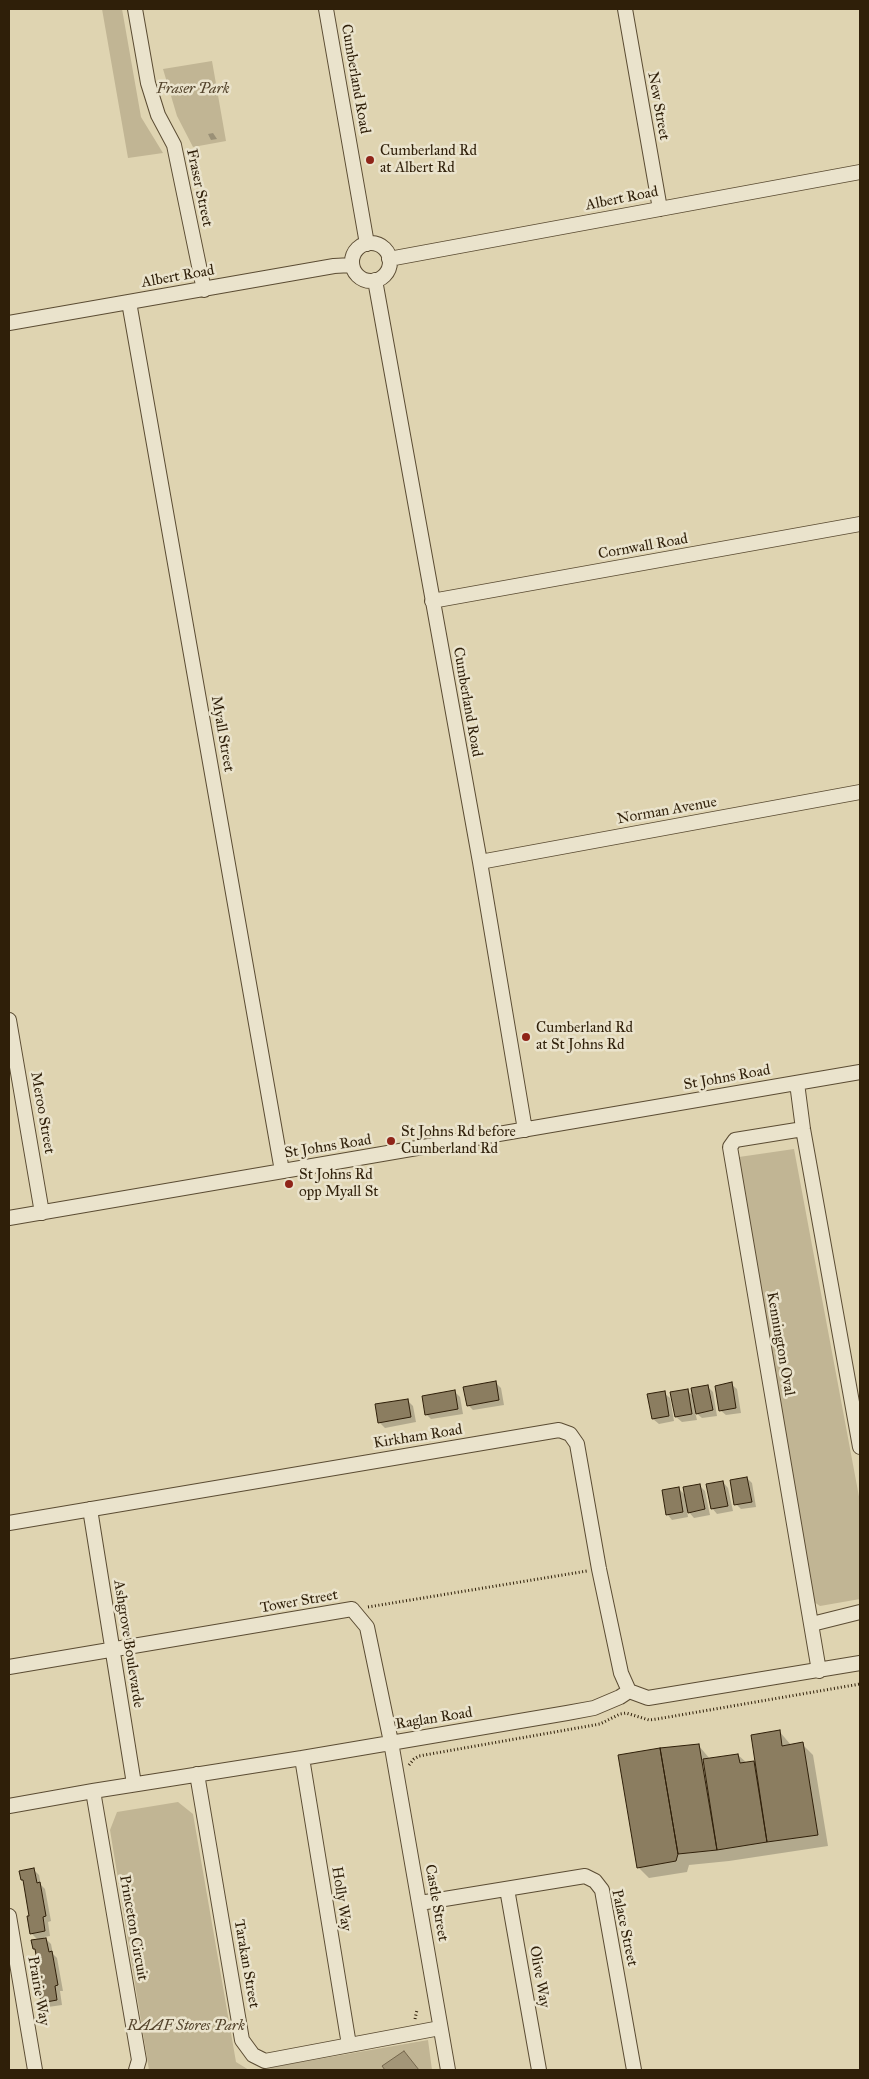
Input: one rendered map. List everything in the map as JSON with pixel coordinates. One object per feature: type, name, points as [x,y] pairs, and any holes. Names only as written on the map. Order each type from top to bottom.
[{"type":"street","name":"Fraser Street","points":[[135,9],[151,91],[158,115],[174,145],[204,290]]},
{"type":"street","name":"Cumberland Road","points":[[326,9],[367,244]]},
{"type":"street","name":"New Street","points":[[625,9],[660,209]]},
{"type":"street","name":"Albert Road","points":[[389,259],[860,172]]},
{"type":"street","points":[[367,244],[380,246],[385,250],[389,259],[387,271],[375,280],[359,277],[352,265],[352,258],[357,250],[367,244]]},
{"type":"street","name":"Albert Road","points":[[9,323],[334,266],[352,265]]},
{"type":"street","name":"Cumberland Road","points":[[375,280],[480,862],[525,1130]]},
{"type":"street","name":"Myall Street","points":[[129,302],[282,1171]]},
{"type":"street","name":"Cornwall Road","points":[[432,601],[860,524]]},
{"type":"street","name":"Norman Avenue","points":[[480,862],[860,792]]},
{"type":"street","name":"Meroo Street","points":[[9,1020],[42,1213]]},
{"type":"street","name":"St Johns Road","points":[[9,1218],[860,1072]]},
{"type":"street","points":[[796,1083],[860,1447]]},
{"type":"street","name":"Kennington Oval","points":[[803,1129],[735,1140],[730,1146],[812,1624],[818,1671]]},
{"type":"street","name":"Kirkham Road","points":[[9,1523],[559,1430],[570,1434],[577,1444],[600,1569],[622,1673],[629,1691]]},
{"type":"street","name":"Ashgrove Boulevarde","points":[[90,1509],[134,1784]]},
{"type":"street","name":"Tower Street","points":[[112,1650],[352,1609],[367,1627],[391,1742]]},
{"type":"street","points":[[812,1624],[860,1612]]},
{"type":"street","points":[[9,1667],[112,1650]]},
{"type":"street","points":[[629,1691],[648,1698],[860,1663]]},
{"type":"street","name":"Raglan Road","points":[[9,1806],[594,1708],[629,1691]]},
{"type":"street","name":"Castle Street","points":[[391,1742],[448,2070]]},
{"type":"street","name":"Holly Way","points":[[302,1758],[349,2045]]},
{"type":"street","name":"Tarakan Street","points":[[197,1774],[242,2040],[254,2056],[265,2060],[440,2028]]},
{"type":"street","name":"Princeton Circuit","points":[[92,1791],[139,2060],[136,2070]]},
{"type":"street","name":"Palace Street","points":[[420,1903],[584,1876],[595,1881],[602,1890],[634,2070]]},
{"type":"street","name":"Olive Way","points":[[507,1889],[539,2070]]},
{"type":"street","name":"Prairie Way","points":[[9,1916],[35,2070]]},
{"type":"path","points":[[352,1609],[600,1569]]},
{"type":"path","points":[[408,1771],[410,1764],[419,1756],[600,1724],[620,1714],[649,1720],[860,1684]]},
{"type":"green space","points":[[102,9],[122,9],[141,117],[163,153],[128,158]]},
{"type":"green space","name":"Fraser Park","points":[[212,61],[226,141],[193,147],[177,116],[163,69]]},
{"type":"green space","points":[[794,1149],[860,1502],[860,1599],[820,1606],[814,1602],[739,1157]]},
{"type":"green space","name":"RAAF Stores Park","points":[[178,1802],[193,1814],[236,2062],[249,2070],[149,2070],[110,1830],[117,1812]]},
{"type":"green space","name":"RAAF Stores Park","points":[[428,2040],[432,2070],[256,2070]]},
{"type":"shaded area","points":[[404,2051],[419,2070],[385,2070],[382,2066]]},
{"type":"building","points":[[496,1381],[499,1400],[467,1406],[463,1387]]},
{"type":"building","points":[[732,1382],[736,1408],[719,1411],[715,1386]]},
{"type":"building","points":[[708,1385],[713,1410],[696,1414],[691,1388]]},
{"type":"building","points":[[688,1389],[692,1414],[675,1417],[670,1392]]},
{"type":"building","points":[[455,1390],[458,1409],[425,1415],[422,1396]]},
{"type":"building","points":[[665,1391],[669,1416],[652,1419],[647,1394]]},
{"type":"building","points":[[408,1399],[411,1417],[378,1423],[375,1404]]},
{"type":"building","points":[[747,1477],[752,1502],[734,1505],[730,1480]]},
{"type":"building","points":[[723,1481],[728,1506],[711,1509],[706,1484]]},
{"type":"building","points":[[700,1484],[705,1509],[688,1513],[683,1487]]},
{"type":"building","points":[[679,1487],[683,1512],[666,1515],[662,1490]]},
{"type":"building","points":[[780,1730],[782,1746],[803,1742],[818,1835],[767,1842],[751,1735]]},
{"type":"building","points":[[699,1744],[717,1850],[678,1854],[660,1748]]},
{"type":"building","points":[[660,1748],[678,1854],[676,1861],[637,1868],[618,1755]]},
{"type":"building","points":[[738,1754],[740,1763],[754,1761],[767,1842],[717,1850],[703,1759]]},
{"type":"building","points":[[34,1868],[37,1883],[40,1882],[46,1916],[43,1917],[45,1931],[30,1934],[23,1880],[21,1880],[19,1871]]},
{"type":"building","points":[[46,1938],[49,1952],[52,1951],[58,1985],[55,1986],[57,2000],[41,2003],[38,1985],[41,1985],[35,1949],[33,1949],[31,1940]]},
{"type":"place","name":"Cumberland Rd at Albert Rd","points":[[370,160]]},
{"type":"place","name":"Cumberland Rd at St Johns Rd","points":[[526,1037]]},
{"type":"place","name":"St Johns Rd before Cumberland Rd","points":[[391,1141]]},
{"type":"place","name":"St Johns Rd opp Myall St","points":[[289,1184]]}]
